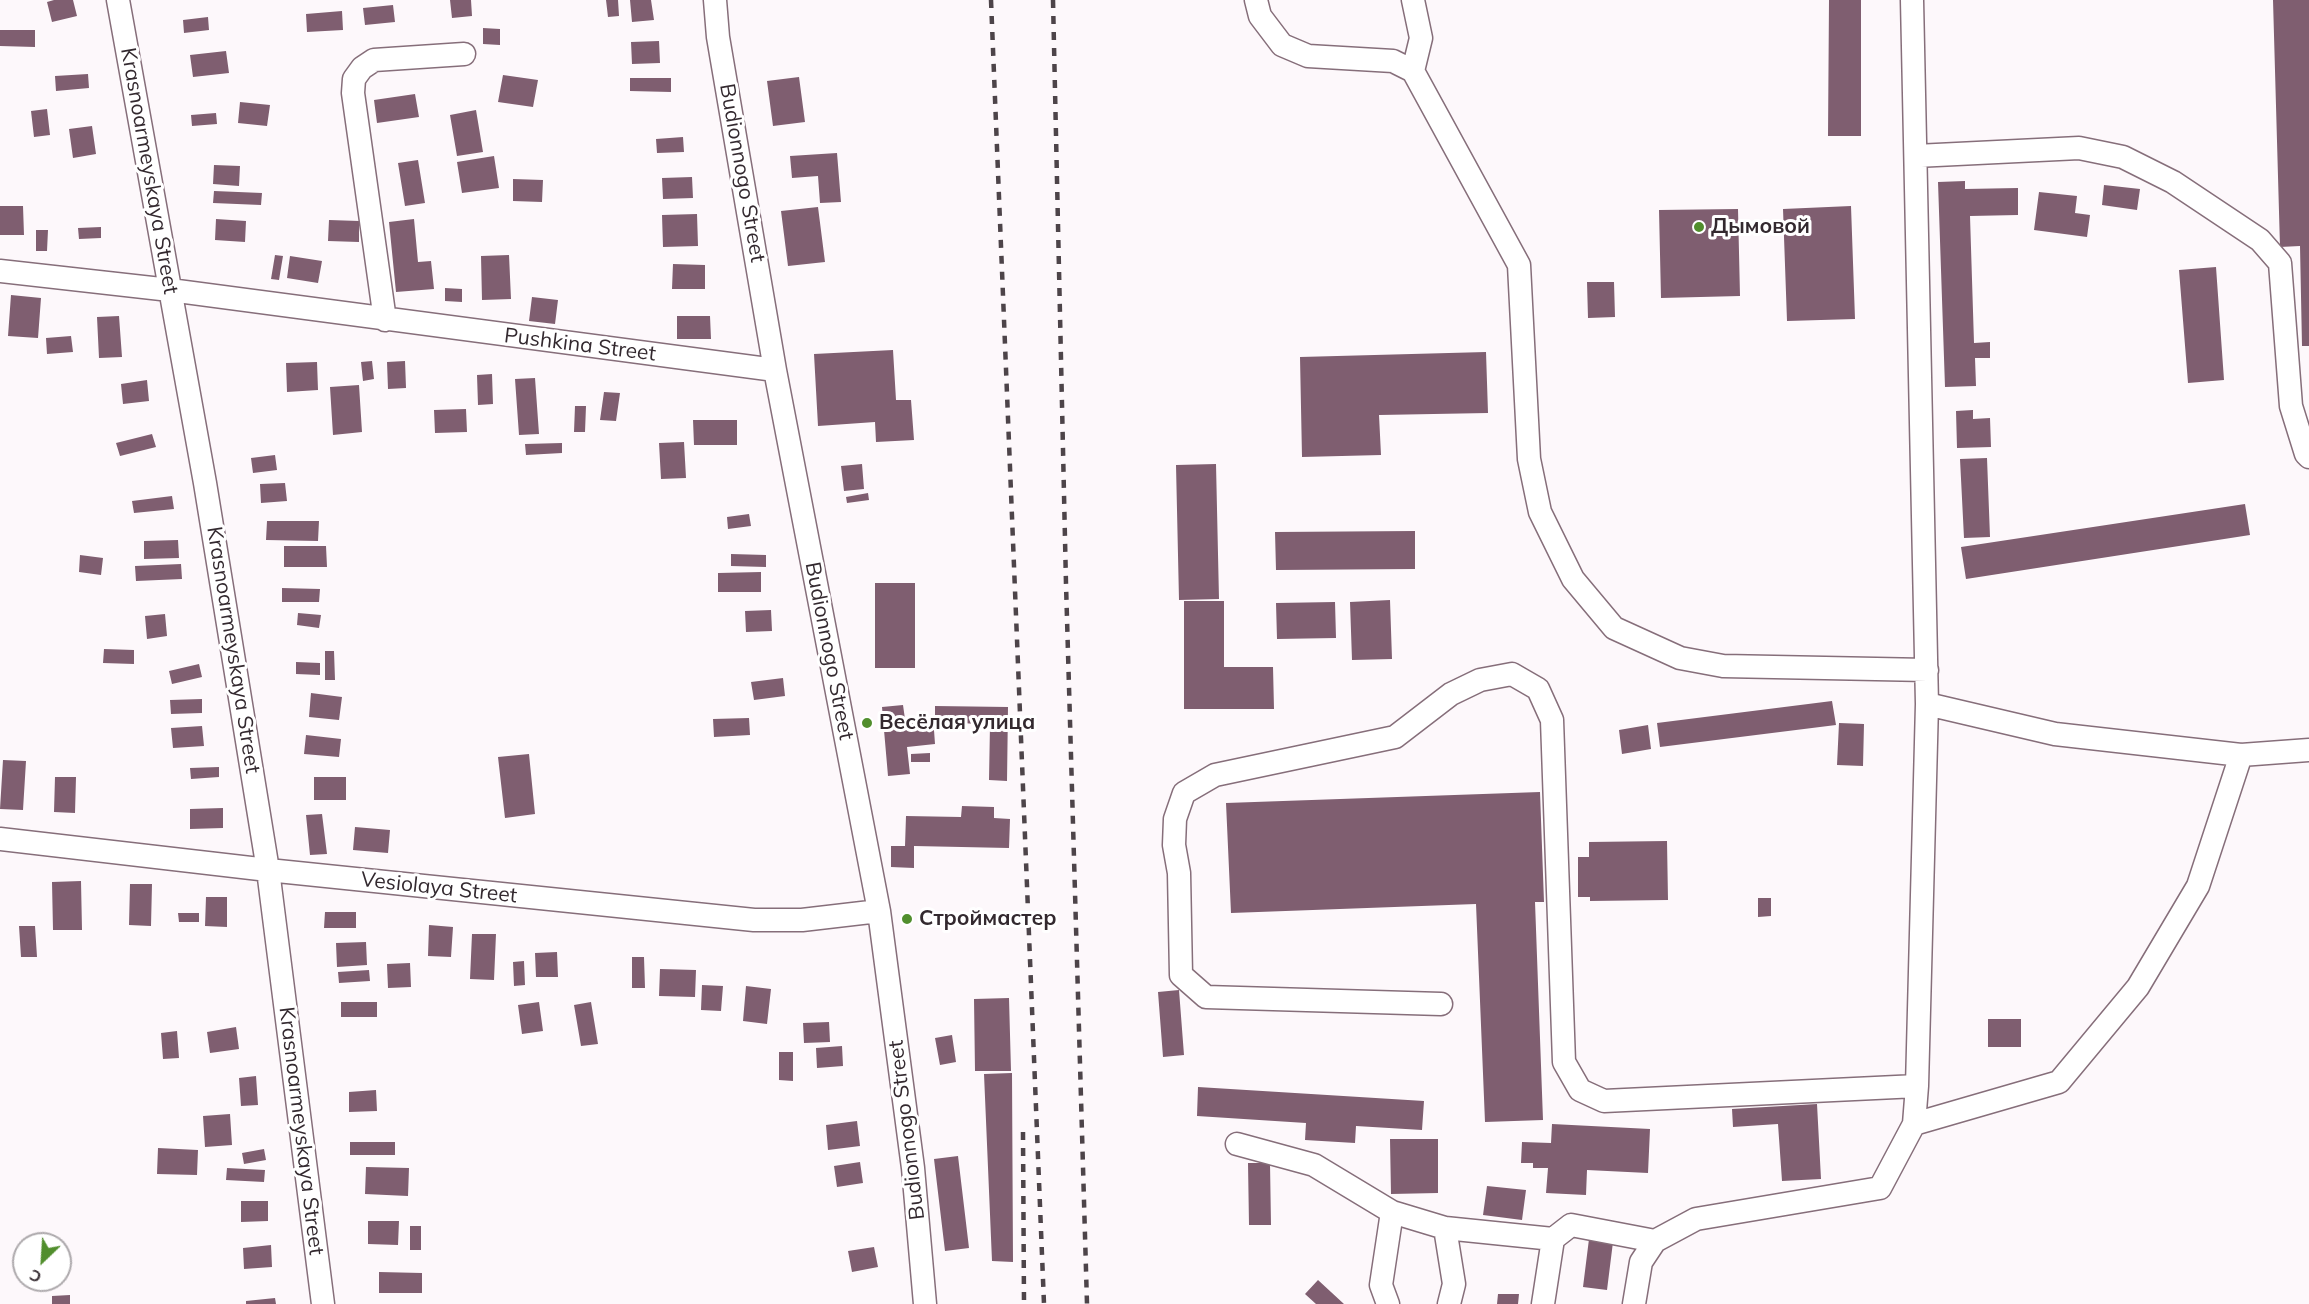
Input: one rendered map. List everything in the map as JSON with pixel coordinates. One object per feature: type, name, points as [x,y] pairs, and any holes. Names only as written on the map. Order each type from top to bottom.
[{"type":"street","name":"Krasnoarmeyskaya Street","points":[[118,0],[206,483],[268,870],[323,1304]]},
{"type":"street","name":"Budionnogo Street","points":[[715,0],[718,37],[776,370],[879,911],[913,1168],[925,1304]]},
{"type":"street","points":[[1256,0],[1260,16],[1282,45],[1308,56],[1392,61],[1413,71],[1519,265],[1529,459],[1540,512],[1573,579],[1614,628],[1680,658],[1723,666],[1927,670]]},
{"type":"street","points":[[1413,0],[1421,38],[1413,71]]},
{"type":"street","points":[[1634,1304],[1641,1262],[1655,1241],[1696,1219],[1880,1188],[1914,1124],[1917,1086],[1927,670],[1912,0]]},
{"type":"street","points":[[385,320],[353,93],[354,78],[362,68],[374,60],[464,54]]},
{"type":"street","points":[[1916,156],[2079,148],[2123,157],[2174,182],[2260,240],[2280,263],[2291,406],[2306,454],[2309,457]]},
{"type":"street","name":"Pushkina Street","points":[[0,271],[170,290],[776,370]]},
{"type":"street","points":[[1441,1005],[1206,998],[1181,975],[1179,873],[1174,845],[1175,819],[1184,793],[1215,775],[1395,737],[1451,694],[1480,680],[1512,674],[1538,689],[1552,720],[1564,1062],[1580,1090],[1604,1101],[1917,1086]]},
{"type":"street","points":[[1927,704],[2055,734],[2241,756],[2309,750]]},
{"type":"street","points":[[1914,1124],[2059,1082],[2138,987],[2198,886],[2241,756]]},
{"type":"street","name":"Vesiolaya Street","points":[[0,839],[268,870],[754,920],[802,920],[879,911]]},
{"type":"street","points":[[1237,1144],[1314,1165],[1392,1212],[1445,1228],[1553,1239]]},
{"type":"street","points":[[1388,1304],[1381,1285],[1392,1212]]},
{"type":"street","points":[[1543,1304],[1553,1239],[1571,1225],[1655,1241]]},
{"type":"street","points":[[1445,1228],[1454,1284],[1449,1304]]},
{"type":"building","points":[[73,0],[77,16],[52,22],[47,2]]},
{"type":"building","points":[[450,0],[471,0],[472,16],[452,18]]},
{"type":"building","points":[[606,0],[618,0],[619,16],[608,17]]},
{"type":"building","points":[[630,0],[651,0],[654,20],[632,22]]},
{"type":"building","points":[[1829,0],[1861,0],[1861,136],[1828,136]]},
{"type":"building","points":[[2273,0],[2309,0],[2309,346],[2302,346],[2300,246],[2280,247]]},
{"type":"building","points":[[393,5],[395,22],[365,25],[363,8]]},
{"type":"building","points":[[342,11],[343,30],[307,32],[306,14]]},
{"type":"building","points":[[208,17],[209,30],[184,33],[183,20]]},
{"type":"building","points":[[483,28],[500,29],[500,45],[483,44]]},
{"type":"building","points":[[0,30],[35,30],[35,47],[0,46]]},
{"type":"building","points":[[659,41],[660,63],[632,64],[631,42]]},
{"type":"building","points":[[226,51],[229,73],[193,77],[190,55]]},
{"type":"building","points":[[88,74],[89,88],[56,91],[55,76]]},
{"type":"building","points":[[503,75],[538,80],[533,107],[498,102]]},
{"type":"building","points":[[799,77],[805,122],[773,126],[767,81]]},
{"type":"building","points":[[630,78],[671,78],[671,92],[630,91]]},
{"type":"building","points":[[415,94],[419,117],[377,123],[374,100]]},
{"type":"building","points":[[240,102],[270,105],[267,126],[238,123]]},
{"type":"building","points":[[47,109],[50,135],[34,137],[31,111]]},
{"type":"building","points":[[476,110],[483,152],[457,156],[450,115]]},
{"type":"building","points":[[216,113],[217,124],[192,126],[191,115]]},
{"type":"building","points":[[92,126],[96,154],[73,158],[69,129]]},
{"type":"building","points":[[683,137],[684,152],[657,153],[656,139]]},
{"type":"building","points":[[837,153],[841,202],[820,203],[818,176],[792,178],[790,156]]},
{"type":"building","points":[[494,156],[499,188],[462,193],[457,162]]},
{"type":"building","points":[[418,160],[425,203],[405,206],[398,163]]},
{"type":"building","points":[[214,165],[240,166],[239,186],[213,184]]},
{"type":"building","points":[[692,177],[693,198],[663,199],[662,178]]},
{"type":"building","points":[[513,179],[543,180],[542,202],[513,201]]},
{"type":"building","points":[[1965,181],[1965,189],[2018,188],[2018,215],[1970,216],[1974,343],[1990,342],[1990,358],[1975,358],[1976,386],[1945,387],[1938,182]]},
{"type":"building","points":[[2104,185],[2140,189],[2137,210],[2102,205]]},
{"type":"building","points":[[214,191],[262,193],[261,205],[213,203]]},
{"type":"building","points":[[2039,192],[2077,196],[2075,213],[2090,215],[2087,237],[2034,230]]},
{"type":"building","points":[[0,206],[23,206],[24,235],[0,235]]},
{"type":"building","points":[[1851,206],[1855,319],[1787,321],[1783,209]]},
{"type":"building","points":[[818,207],[825,262],[788,266],[781,211]]},
{"type":"building","points":[[1738,209],[1740,296],[1661,298],[1659,210]]},
{"type":"building","points":[[697,214],[698,246],[663,247],[662,215]]},
{"type":"building","points":[[216,219],[246,221],[245,242],[215,240]]},
{"type":"building","points":[[414,219],[418,262],[431,261],[434,289],[396,292],[389,222]]},
{"type":"building","points":[[329,220],[359,221],[359,242],[328,241]]},
{"type":"building","points":[[101,227],[101,238],[79,239],[78,228]]},
{"type":"building","points":[[36,230],[48,230],[47,251],[36,251]]},
{"type":"building","points":[[275,255],[283,256],[279,280],[271,279]]},
{"type":"building","points":[[509,255],[511,299],[482,300],[481,256]]},
{"type":"building","points":[[290,256],[322,261],[318,283],[287,278]]},
{"type":"building","points":[[673,264],[705,265],[705,289],[672,289]]},
{"type":"building","points":[[2216,267],[2224,380],[2188,383],[2179,270]]},
{"type":"building","points":[[1587,282],[1614,282],[1615,317],[1588,318]]},
{"type":"building","points":[[445,288],[462,289],[462,302],[445,301]]},
{"type":"building","points":[[11,295],[41,298],[38,338],[8,336]]},
{"type":"building","points":[[532,297],[558,300],[555,324],[529,321]]},
{"type":"building","points":[[119,316],[122,357],[99,358],[97,317]]},
{"type":"building","points":[[677,316],[710,316],[711,339],[677,339]]},
{"type":"building","points":[[71,336],[73,352],[47,354],[46,338]]},
{"type":"building","points":[[893,350],[896,400],[911,400],[914,440],[876,442],[875,422],[818,426],[814,354]]},
{"type":"building","points":[[1486,352],[1488,413],[1379,415],[1381,455],[1302,457],[1300,357]]},
{"type":"building","points":[[372,361],[374,379],[363,381],[361,362]]},
{"type":"building","points":[[405,361],[406,388],[388,389],[387,362]]},
{"type":"building","points":[[317,362],[318,390],[287,392],[286,363]]},
{"type":"building","points":[[492,374],[493,404],[478,405],[477,375]]},
{"type":"building","points":[[535,378],[539,434],[519,435],[515,379]]},
{"type":"building","points":[[147,380],[149,401],[123,404],[121,384]]},
{"type":"building","points":[[359,385],[362,432],[333,435],[330,387]]},
{"type":"building","points":[[604,392],[620,393],[616,421],[600,420]]},
{"type":"building","points":[[575,406],[586,406],[585,432],[574,432]]},
{"type":"building","points":[[466,409],[467,432],[435,433],[434,410]]},
{"type":"building","points":[[1973,410],[1973,419],[1990,418],[1991,447],[1957,448],[1956,411]]},
{"type":"building","points":[[693,420],[737,420],[737,445],[694,445]]},
{"type":"building","points":[[152,434],[156,447],[120,456],[116,443]]},
{"type":"building","points":[[684,442],[686,478],[661,479],[659,443]]},
{"type":"building","points":[[562,443],[562,453],[526,455],[525,444]]},
{"type":"building","points":[[275,455],[277,470],[253,473],[251,458]]},
{"type":"building","points":[[1987,458],[1990,537],[1964,538],[1960,459]]},
{"type":"building","points":[[862,464],[864,489],[844,491],[841,466]]},
{"type":"building","points":[[1216,464],[1219,599],[1179,600],[1176,465]]},
{"type":"building","points":[[285,483],[287,501],[261,503],[260,484]]},
{"type":"building","points":[[868,493],[869,500],[847,503],[846,497]]},
{"type":"building","points":[[172,496],[174,509],[134,513],[132,501]]},
{"type":"building","points":[[2245,504],[2250,535],[1966,579],[1961,547]]},
{"type":"building","points":[[749,514],[751,526],[728,529],[727,517]]},
{"type":"building","points":[[267,521],[319,521],[318,541],[266,540]]},
{"type":"building","points":[[1415,531],[1415,569],[1276,570],[1275,532]]},
{"type":"building","points":[[178,540],[179,558],[144,559],[144,541]]},
{"type":"building","points":[[284,546],[326,546],[327,567],[284,567]]},
{"type":"building","points":[[731,554],[766,555],[766,567],[731,566]]},
{"type":"building","points":[[80,555],[103,558],[101,575],[79,572]]},
{"type":"building","points":[[181,564],[182,579],[136,581],[135,566]]},
{"type":"building","points":[[761,572],[761,592],[718,592],[718,573]]},
{"type":"building","points":[[875,583],[915,583],[915,668],[875,668]]},
{"type":"building","points":[[282,588],[320,589],[319,602],[282,602]]},
{"type":"building","points":[[1390,600],[1392,659],[1352,660],[1350,602]]},
{"type":"building","points":[[1184,601],[1224,601],[1224,667],[1273,667],[1274,709],[1184,709]]},
{"type":"building","points":[[1335,602],[1336,638],[1277,639],[1276,603]]},
{"type":"building","points":[[771,610],[772,631],[746,632],[745,611]]},
{"type":"building","points":[[298,613],[321,615],[319,628],[297,625]]},
{"type":"building","points":[[165,614],[167,636],[147,639],[145,616]]},
{"type":"building","points":[[104,649],[134,650],[134,664],[103,663]]},
{"type":"building","points":[[325,651],[334,651],[335,680],[325,680]]},
{"type":"building","points":[[296,662],[320,663],[320,675],[296,674]]},
{"type":"building","points":[[199,664],[202,677],[172,684],[169,671]]},
{"type":"building","points":[[783,678],[785,696],[754,700],[751,682]]},
{"type":"building","points":[[311,693],[342,697],[339,720],[309,717]]},
{"type":"building","points":[[202,699],[202,713],[171,714],[170,700]]},
{"type":"building","points":[[1832,701],[1836,725],[1660,747],[1657,723]]},
{"type":"building","points":[[903,705],[905,719],[933,716],[935,744],[907,747],[910,774],[888,776],[882,707]]},
{"type":"building","points":[[935,706],[1008,707],[1007,781],[989,780],[990,725],[935,721]]},
{"type":"building","points":[[749,718],[750,735],[714,737],[713,719]]},
{"type":"building","points":[[1839,723],[1864,724],[1863,766],[1837,765]]},
{"type":"building","points":[[1648,725],[1651,749],[1622,754],[1619,730]]},
{"type":"building","points":[[202,726],[204,746],[173,748],[171,728]]},
{"type":"building","points":[[306,735],[341,739],[339,757],[304,754]]},
{"type":"building","points":[[930,753],[930,762],[911,762],[911,754]]},
{"type":"building","points":[[529,754],[535,814],[505,818],[498,757]]},
{"type":"building","points":[[3,760],[26,761],[23,810],[0,809]]},
{"type":"building","points":[[219,767],[219,777],[191,779],[190,768]]},
{"type":"building","points":[[55,777],[76,777],[75,813],[54,812]]},
{"type":"building","points":[[314,777],[346,777],[346,800],[314,800]]},
{"type":"building","points":[[1540,792],[1544,902],[1535,902],[1543,1120],[1485,1122],[1476,904],[1231,913],[1226,803]]},
{"type":"building","points":[[962,806],[994,807],[994,818],[1010,819],[1009,848],[914,846],[914,868],[891,867],[891,846],[905,846],[906,816],[961,817]]},
{"type":"building","points":[[223,808],[223,828],[190,829],[190,809]]},
{"type":"building","points":[[322,814],[327,854],[310,855],[306,815]]},
{"type":"building","points":[[355,827],[390,830],[388,853],[353,850]]},
{"type":"building","points":[[1667,841],[1668,900],[1590,901],[1590,897],[1578,897],[1578,857],[1589,857],[1589,842]]},
{"type":"building","points":[[81,881],[82,930],[53,930],[52,882]]},
{"type":"building","points":[[130,884],[152,884],[151,926],[129,925]]},
{"type":"building","points":[[206,897],[227,897],[227,927],[205,926]]},
{"type":"building","points":[[1758,898],[1771,898],[1771,916],[1758,917]]},
{"type":"building","points":[[325,912],[356,912],[356,928],[324,928]]},
{"type":"building","points":[[178,913],[199,913],[199,922],[179,922]]},
{"type":"building","points":[[429,925],[453,927],[451,957],[428,956]]},
{"type":"building","points":[[19,926],[35,926],[37,957],[21,957]]},
{"type":"building","points":[[472,934],[496,934],[494,980],[470,979]]},
{"type":"building","points":[[366,942],[367,965],[337,967],[336,943]]},
{"type":"building","points":[[557,952],[558,977],[536,977],[535,953]]},
{"type":"building","points":[[632,957],[644,957],[645,988],[632,988]]},
{"type":"building","points":[[524,961],[525,985],[514,986],[513,962]]},
{"type":"building","points":[[410,963],[411,987],[388,988],[387,964]]},
{"type":"building","points":[[660,969],[696,970],[695,997],[659,996]]},
{"type":"building","points":[[369,970],[370,981],[339,983],[338,972]]},
{"type":"building","points":[[702,985],[723,986],[721,1011],[701,1010]]},
{"type":"building","points":[[746,986],[771,989],[767,1024],[743,1021]]},
{"type":"building","points":[[1179,990],[1184,1055],[1163,1057],[1158,992]]},
{"type":"building","points":[[1009,998],[1011,1071],[975,1071],[974,999]]},
{"type":"building","points":[[341,1002],[377,1002],[377,1017],[341,1017]]},
{"type":"building","points":[[539,1002],[543,1031],[522,1034],[518,1005]]},
{"type":"building","points":[[591,1002],[598,1044],[581,1046],[574,1005]]},
{"type":"building","points":[[1988,1019],[2021,1019],[2021,1047],[1988,1047]]},
{"type":"building","points":[[829,1022],[830,1042],[804,1043],[803,1023]]},
{"type":"building","points":[[236,1027],[239,1049],[210,1053],[207,1032]]},
{"type":"building","points":[[177,1031],[179,1058],[163,1059],[161,1033]]},
{"type":"building","points":[[952,1035],[956,1062],[940,1065],[935,1038]]},
{"type":"building","points":[[842,1046],[843,1066],[817,1068],[816,1048]]},
{"type":"building","points":[[779,1052],[793,1052],[793,1081],[779,1080]]},
{"type":"building","points":[[1012,1073],[1013,1262],[992,1261],[984,1074]]},
{"type":"building","points":[[256,1076],[258,1105],[241,1106],[239,1078]]},
{"type":"building","points":[[1198,1087],[1424,1101],[1422,1130],[1356,1126],[1355,1143],[1305,1140],[1306,1123],[1197,1116]]},
{"type":"building","points":[[376,1090],[377,1111],[349,1112],[349,1092]]},
{"type":"building","points":[[1817,1104],[1821,1179],[1782,1181],[1778,1124],[1733,1127],[1732,1109]]},
{"type":"building","points":[[230,1114],[232,1145],[205,1147],[203,1116]]},
{"type":"building","points":[[857,1121],[860,1146],[828,1150],[826,1125]]},
{"type":"building","points":[[1552,1124],[1650,1129],[1648,1173],[1587,1170],[1586,1195],[1546,1193],[1548,1168],[1533,1168],[1533,1163],[1521,1163],[1522,1142],[1551,1143]]},
{"type":"building","points":[[1390,1139],[1438,1139],[1438,1193],[1391,1194]]},
{"type":"building","points":[[350,1142],[395,1142],[395,1155],[350,1155]]},
{"type":"building","points":[[158,1148],[198,1150],[197,1175],[157,1174]]},
{"type":"building","points":[[264,1149],[266,1160],[244,1164],[242,1153]]},
{"type":"building","points":[[958,1156],[969,1248],[945,1251],[934,1159]]},
{"type":"building","points":[[860,1162],[863,1183],[837,1187],[834,1166]]},
{"type":"building","points":[[1248,1163],[1270,1163],[1271,1225],[1249,1225]]},
{"type":"building","points":[[366,1167],[409,1168],[408,1196],[365,1194]]},
{"type":"building","points":[[227,1168],[265,1170],[264,1182],[226,1180]]},
{"type":"building","points":[[1487,1186],[1526,1190],[1522,1220],[1483,1215]]},
{"type":"building","points":[[241,1201],[268,1201],[268,1221],[241,1222]]},
{"type":"building","points":[[368,1221],[399,1221],[398,1245],[368,1244]]},
{"type":"building","points":[[410,1226],[421,1226],[421,1250],[410,1250]]},
{"type":"building","points":[[1589,1239],[1613,1242],[1607,1290],[1583,1287]]},
{"type":"building","points":[[271,1245],[272,1267],[244,1269],[243,1248]]},
{"type":"building","points":[[874,1247],[878,1267],[852,1272],[848,1251]]},
{"type":"building","points":[[379,1272],[422,1273],[422,1293],[379,1293]]},
{"type":"building","points":[[1318,1280],[1344,1304],[1316,1304],[1305,1294]]},
{"type":"building","points":[[1498,1294],[1519,1294],[1518,1304],[1497,1304]]},
{"type":"building","points":[[70,1295],[70,1304],[52,1304],[52,1296]]},
{"type":"building","points":[[275,1298],[276,1304],[246,1304],[246,1301]]},
{"type":"railway","points":[[991,0],[1044,1304]]},
{"type":"railway","points":[[1053,0],[1066,584],[1087,1304]]},
{"type":"railway","points":[[1023,1132],[1024,1304]]},
{"type":"place","name":"Дымовой","points":[[1699,227]]},
{"type":"place","name":"Весёлая улица","points":[[867,723]]},
{"type":"place","name":"Строймастер","points":[[907,919]]}]
